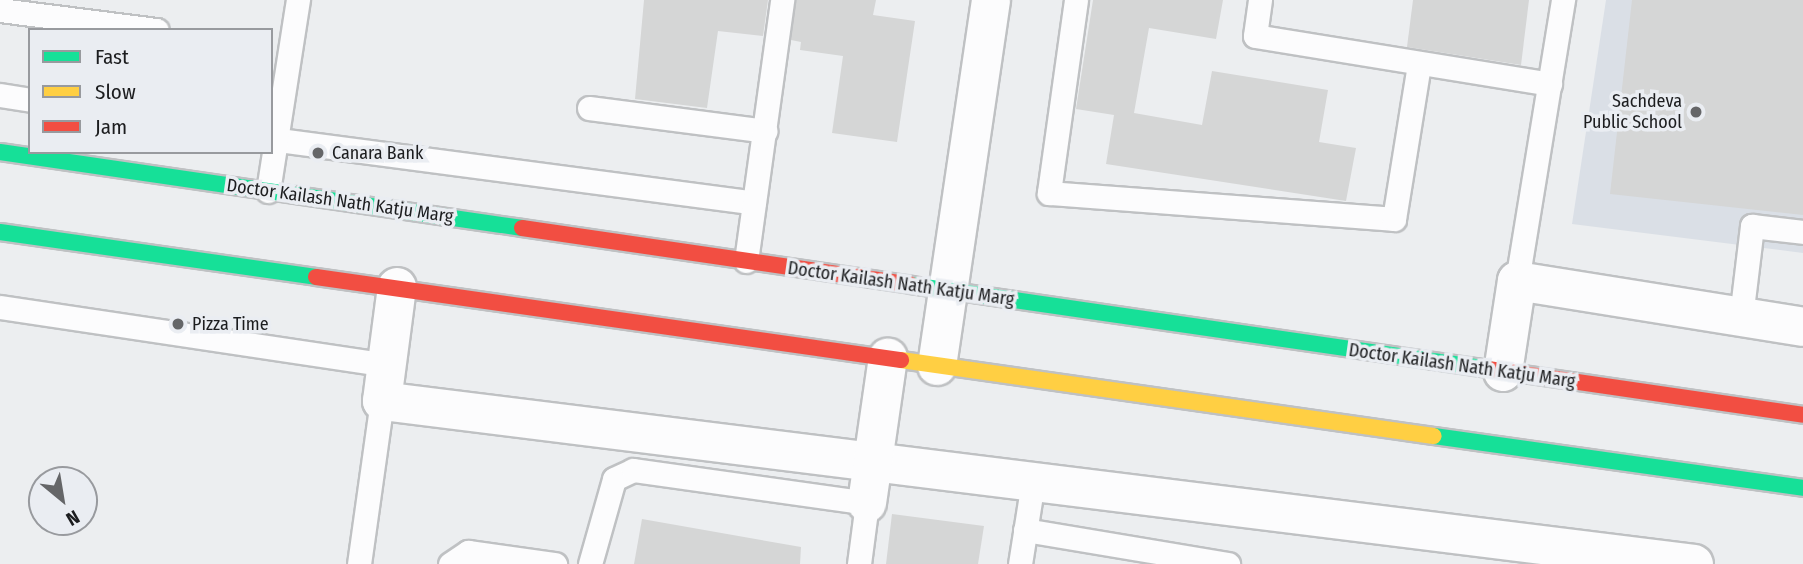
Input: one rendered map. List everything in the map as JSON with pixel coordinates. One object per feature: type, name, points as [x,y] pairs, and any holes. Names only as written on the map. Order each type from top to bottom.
[{"type":"main road","name":"Doctor Kailash Nath Katju Marg","points":[[0,152],[1803,415]]},
{"type":"main road","points":[[0,232],[1803,488]]},
{"type":"street","points":[[937,366],[991,0]]},
{"type":"street","points":[[1503,372],[1517,281],[1803,327]]},
{"type":"street","points":[[397,287],[384,383],[874,462],[1628,560],[1694,564]]},
{"type":"street","points":[[867,503],[888,358]]},
{"type":"lane","points":[[298,0],[281,45],[274,140],[754,203]]},
{"type":"lane","points":[[746,261],[782,0]]},
{"type":"lane","points":[[1076,0],[1049,193],[1394,219],[1419,65]]},
{"type":"lane","points":[[1260,0],[1255,36],[1419,65],[1550,84]]},
{"type":"lane","points":[[1517,281],[1563,0]]},
{"type":"lane","points":[[0,10],[141,28]]},
{"type":"lane","points":[[0,95],[28,100]]},
{"type":"lane","points":[[589,108],[765,131]]},
{"type":"lane","points":[[268,191],[272,154]]},
{"type":"lane","points":[[1741,317],[1752,226],[1803,232]]},
{"type":"lane","points":[[0,307],[384,383],[359,564]]},
{"type":"lane","points":[[590,564],[614,479],[623,472],[867,503],[859,564]]},
{"type":"lane","points":[[1020,564],[1033,482]]},
{"type":"lane","points":[[1025,530],[1173,559],[1228,564]]},
{"type":"lane","points":[[450,564],[468,552],[555,564]]},
{"type":"shaded area","name":"Sachdeva Public School","points":[[1606,0],[1803,0],[1803,253],[1572,224]]},
{"type":"building","points":[[644,0],[768,0],[763,36],[718,31],[707,108],[635,99]]},
{"type":"building","points":[[796,0],[876,0],[873,15],[915,21],[897,142],[832,133],[843,56],[800,50],[801,42],[791,40]]},
{"type":"building","points":[[1093,0],[1223,0],[1216,39],[1149,28],[1134,113],[1202,125],[1212,71],[1328,90],[1319,142],[1356,148],[1346,201],[1106,164],[1114,115],[1076,109]]},
{"type":"building","points":[[1413,0],[1529,0],[1521,65],[1407,47]]},
{"type":"building","name":"Sachdeva Public School","points":[[1632,0],[1803,0],[1803,215],[1610,194]]},
{"type":"building","points":[[892,514],[984,526],[978,564],[886,564]]},
{"type":"building","points":[[642,519],[801,547],[800,564],[634,564]]},
{"type":"traffic: fast","points":[[0,152],[522,228]]},
{"type":"traffic: fast","points":[[0,232],[316,277]]},
{"type":"traffic: fast","points":[[911,285],[1489,369]]},
{"type":"traffic: fast","points":[[1434,436],[1803,488]]},
{"type":"traffic: slow","points":[[901,360],[1434,436]]},
{"type":"traffic: jam","points":[[522,228],[911,285]]},
{"type":"traffic: jam","points":[[316,277],[901,360]]},
{"type":"traffic: jam","points":[[1489,369],[1803,415]]},
{"type":"place","name":"Sachdeva Public School","points":[[1696,112]]},
{"type":"place","name":"Canara Bank","points":[[318,153]]},
{"type":"place","name":"Pizza Time","points":[[178,324]]}]
